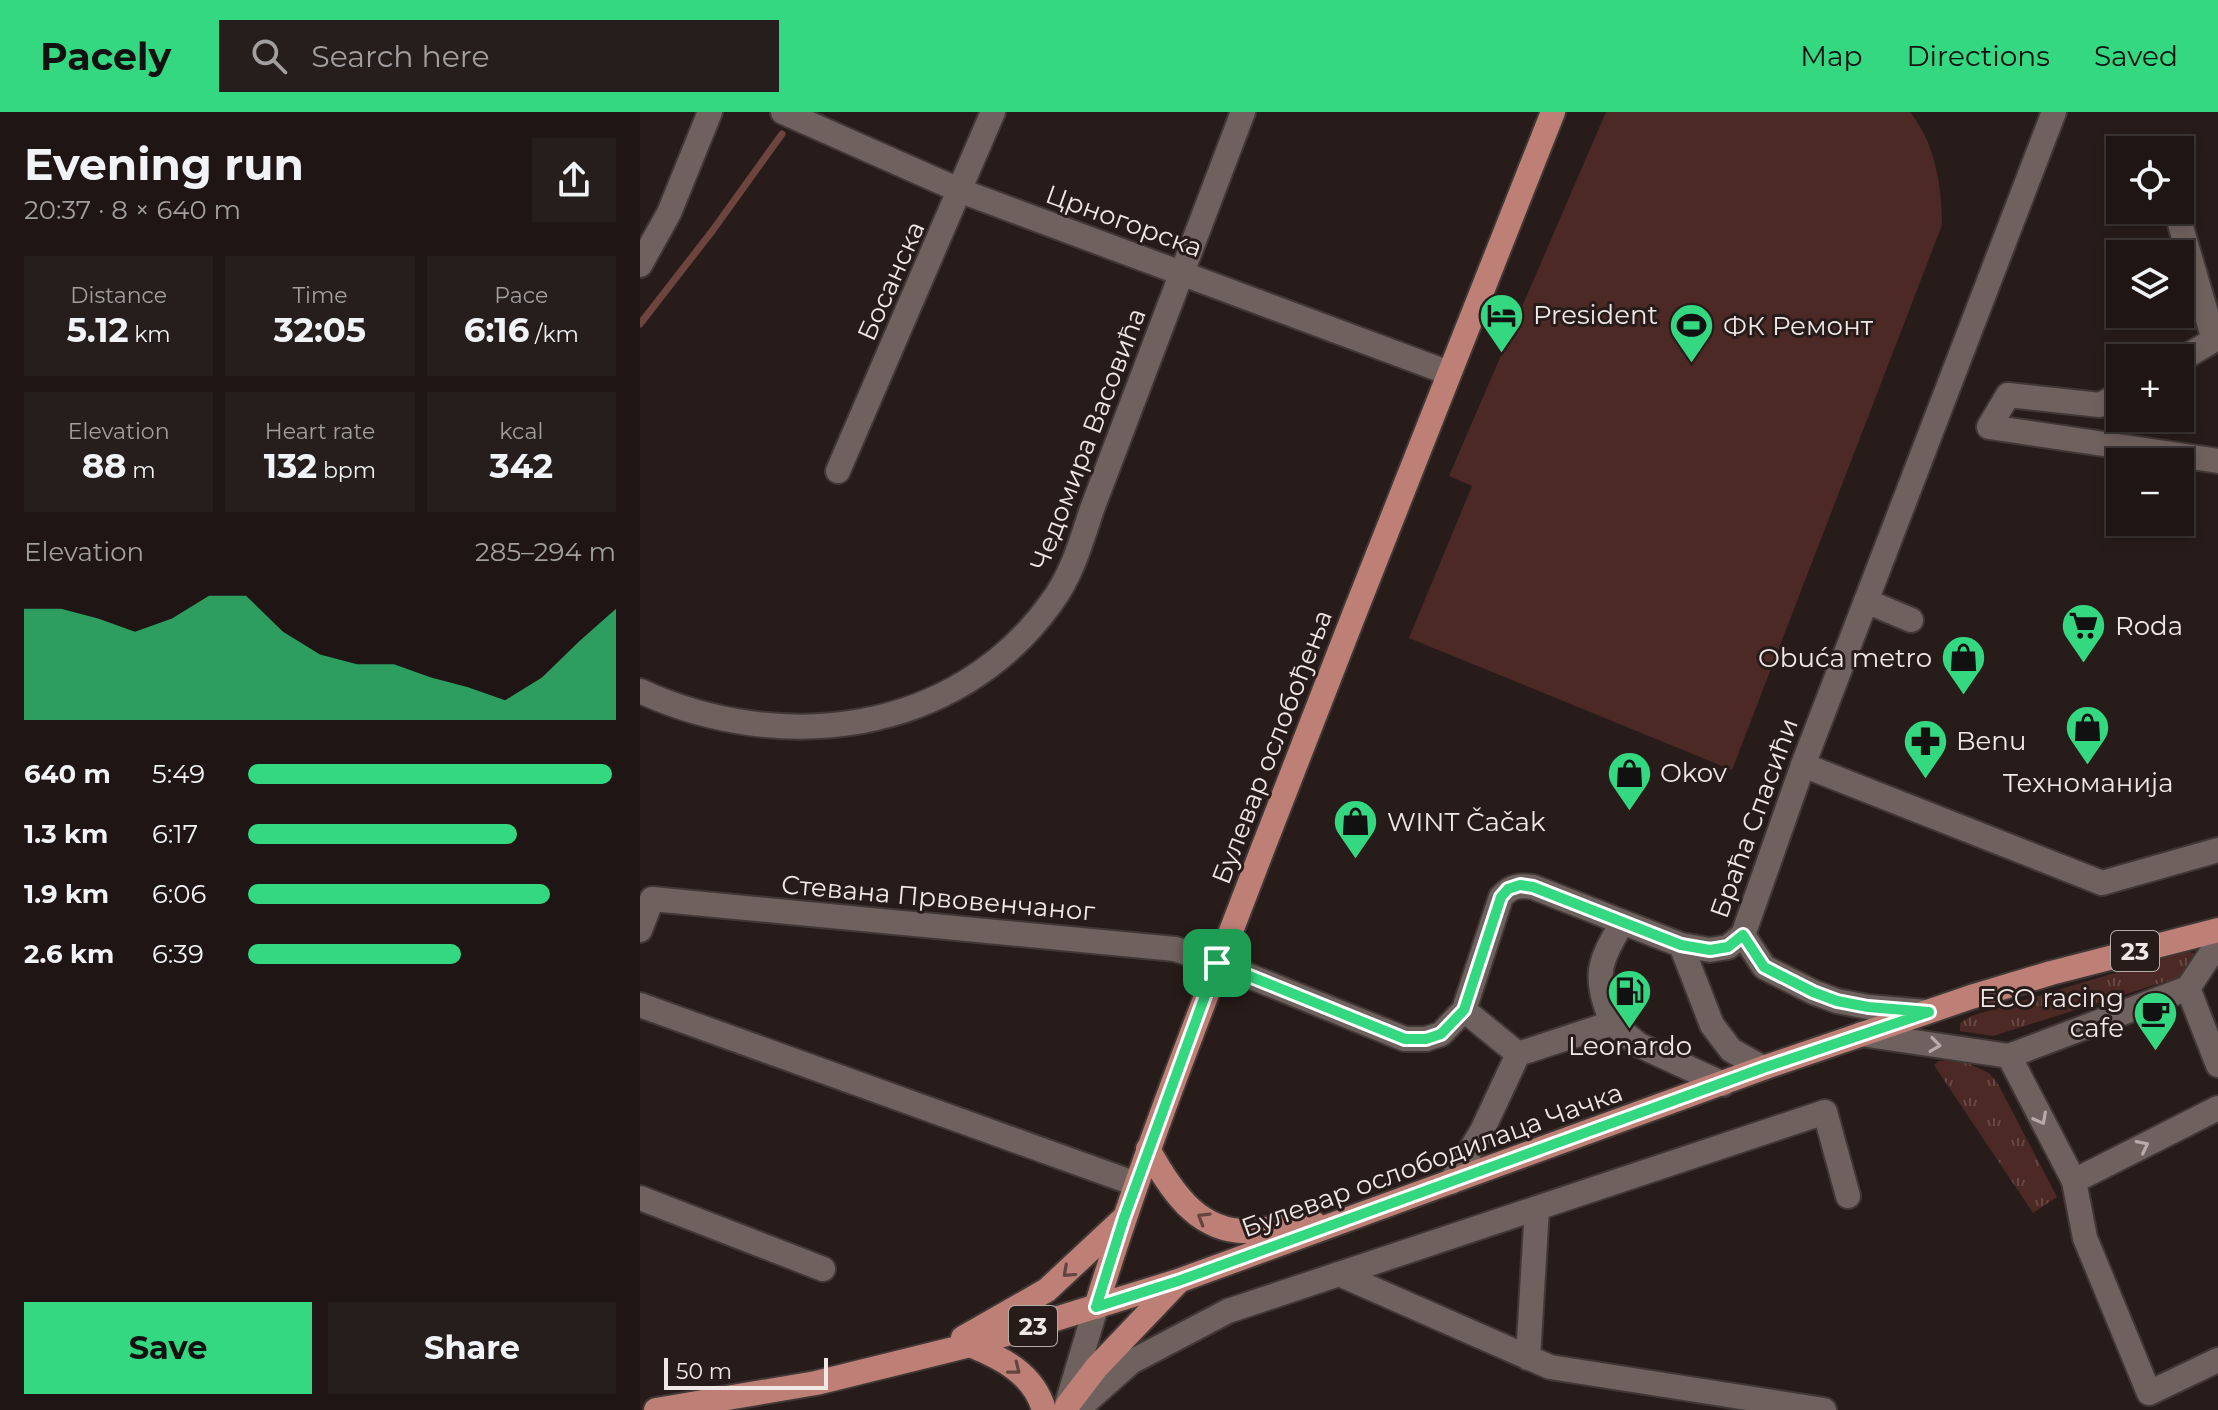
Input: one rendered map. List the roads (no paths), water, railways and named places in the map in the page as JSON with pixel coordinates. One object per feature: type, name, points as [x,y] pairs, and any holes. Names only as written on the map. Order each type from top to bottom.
[{"type":"main road","name":"Булевар ослобођења","points":[[1096,1307],[1148,1149],[1217,963],[1553,112]]},
{"type":"main road","name":"Булевар ослободилаца Чачка","points":[[656,1410],[816,1383],[970,1345],[1096,1307],[1333,1226],[1861,1034],[2051,973],[2218,930]]},
{"type":"main road","points":[[1148,1149],[1179,1199],[1203,1220],[1221,1228],[1239,1231],[1307,1223],[1333,1226]]},
{"type":"main road","points":[[944,1352],[990,1321],[1047,1290],[1124,1218]]},
{"type":"main road","points":[[970,1345],[993,1354],[1018,1371],[1063,1409],[1096,1368],[1178,1281]]},
{"type":"street","points":[[640,265],[669,213],[710,112]]},
{"type":"street","name":"Црногорска","points":[[783,112],[961,191],[1449,373]]},
{"type":"street","name":"Босанска","points":[[838,471],[993,112]]},
{"type":"street","name":"Чедомира Васовића","points":[[640,691],[693,712],[751,724],[801,729],[861,722],[903,711],[950,692],[983,670],[1024,635],[1051,603],[1074,563],[1243,112]]},
{"type":"street","name":"Браћа Спасићи","points":[[1464,1010],[1501,897],[1508,889],[1520,885],[1533,887],[1681,945],[1710,950],[1728,947],[1743,935],[1803,765],[2054,112]]},
{"type":"street","points":[[2180,224],[2214,340],[2194,352]]},
{"type":"street","points":[[2106,402],[2100,405],[2008,395],[1989,427],[2218,461]]},
{"type":"street","points":[[1866,601],[1911,620]]},
{"type":"street","points":[[1803,765],[2102,883],[2218,850]]},
{"type":"street","name":"Стевана Првовенчаног","points":[[640,930],[652,899],[1175,949],[1217,963]]},
{"type":"street","points":[[1622,923],[1605,953],[1598,976],[1612,1023],[1639,1045],[1723,1084]]},
{"type":"street","points":[[1743,935],[1764,967],[1813,992],[1868,1007],[1929,1012]]},
{"type":"street","points":[[1861,1034],[2009,1056],[2188,988],[2218,943]]},
{"type":"street","points":[[1681,945],[1712,1025],[1731,1050],[1763,1068]]},
{"type":"street","points":[[1217,963],[1405,1039],[1426,1039],[1441,1034],[1464,1010],[1518,1054]]},
{"type":"street","points":[[2188,988],[2218,1065]]},
{"type":"street","points":[[640,1005],[1136,1184]]},
{"type":"street","points":[[1451,1182],[1482,1131],[1518,1054],[1612,1023]]},
{"type":"street","points":[[2009,1056],[2074,1181],[2085,1238],[2149,1393],[2218,1360]]},
{"type":"street","points":[[2074,1181],[2218,1108]]},
{"type":"street","points":[[1063,1409],[1131,1362],[1228,1311],[1825,1112],[1848,1196]]},
{"type":"street","points":[[640,1198],[823,1269]]},
{"type":"street","points":[[1528,1358],[1537,1208]]},
{"type":"street","points":[[1339,1274],[1550,1367],[1824,1410]]},
{"type":"street","name":"Булевар ослобођења","points":[[1063,1409],[1096,1307]]},
{"type":"waterway","points":[[640,324],[782,134]]},
{"type":"place","name":"President","points":[[1502,354]]},
{"type":"place","name":"ФК Ремонт","points":[[1692,365]]},
{"type":"place","name":"Roda","points":[[2084,665]]},
{"type":"place","name":"Obuća metro","points":[[1963,697]]},
{"type":"place","name":"Техноманија","points":[[2088,767]]},
{"type":"place","name":"Benu","points":[[1925,780]]},
{"type":"place","name":"Okov","points":[[1629,812]]},
{"type":"place","name":"WINT Čačak","points":[[1356,861]]},
{"type":"place","name":"Leonardo","points":[[1630,1030]]},
{"type":"place","name":"ECO racing cafe","points":[[2155,1052]]}]
